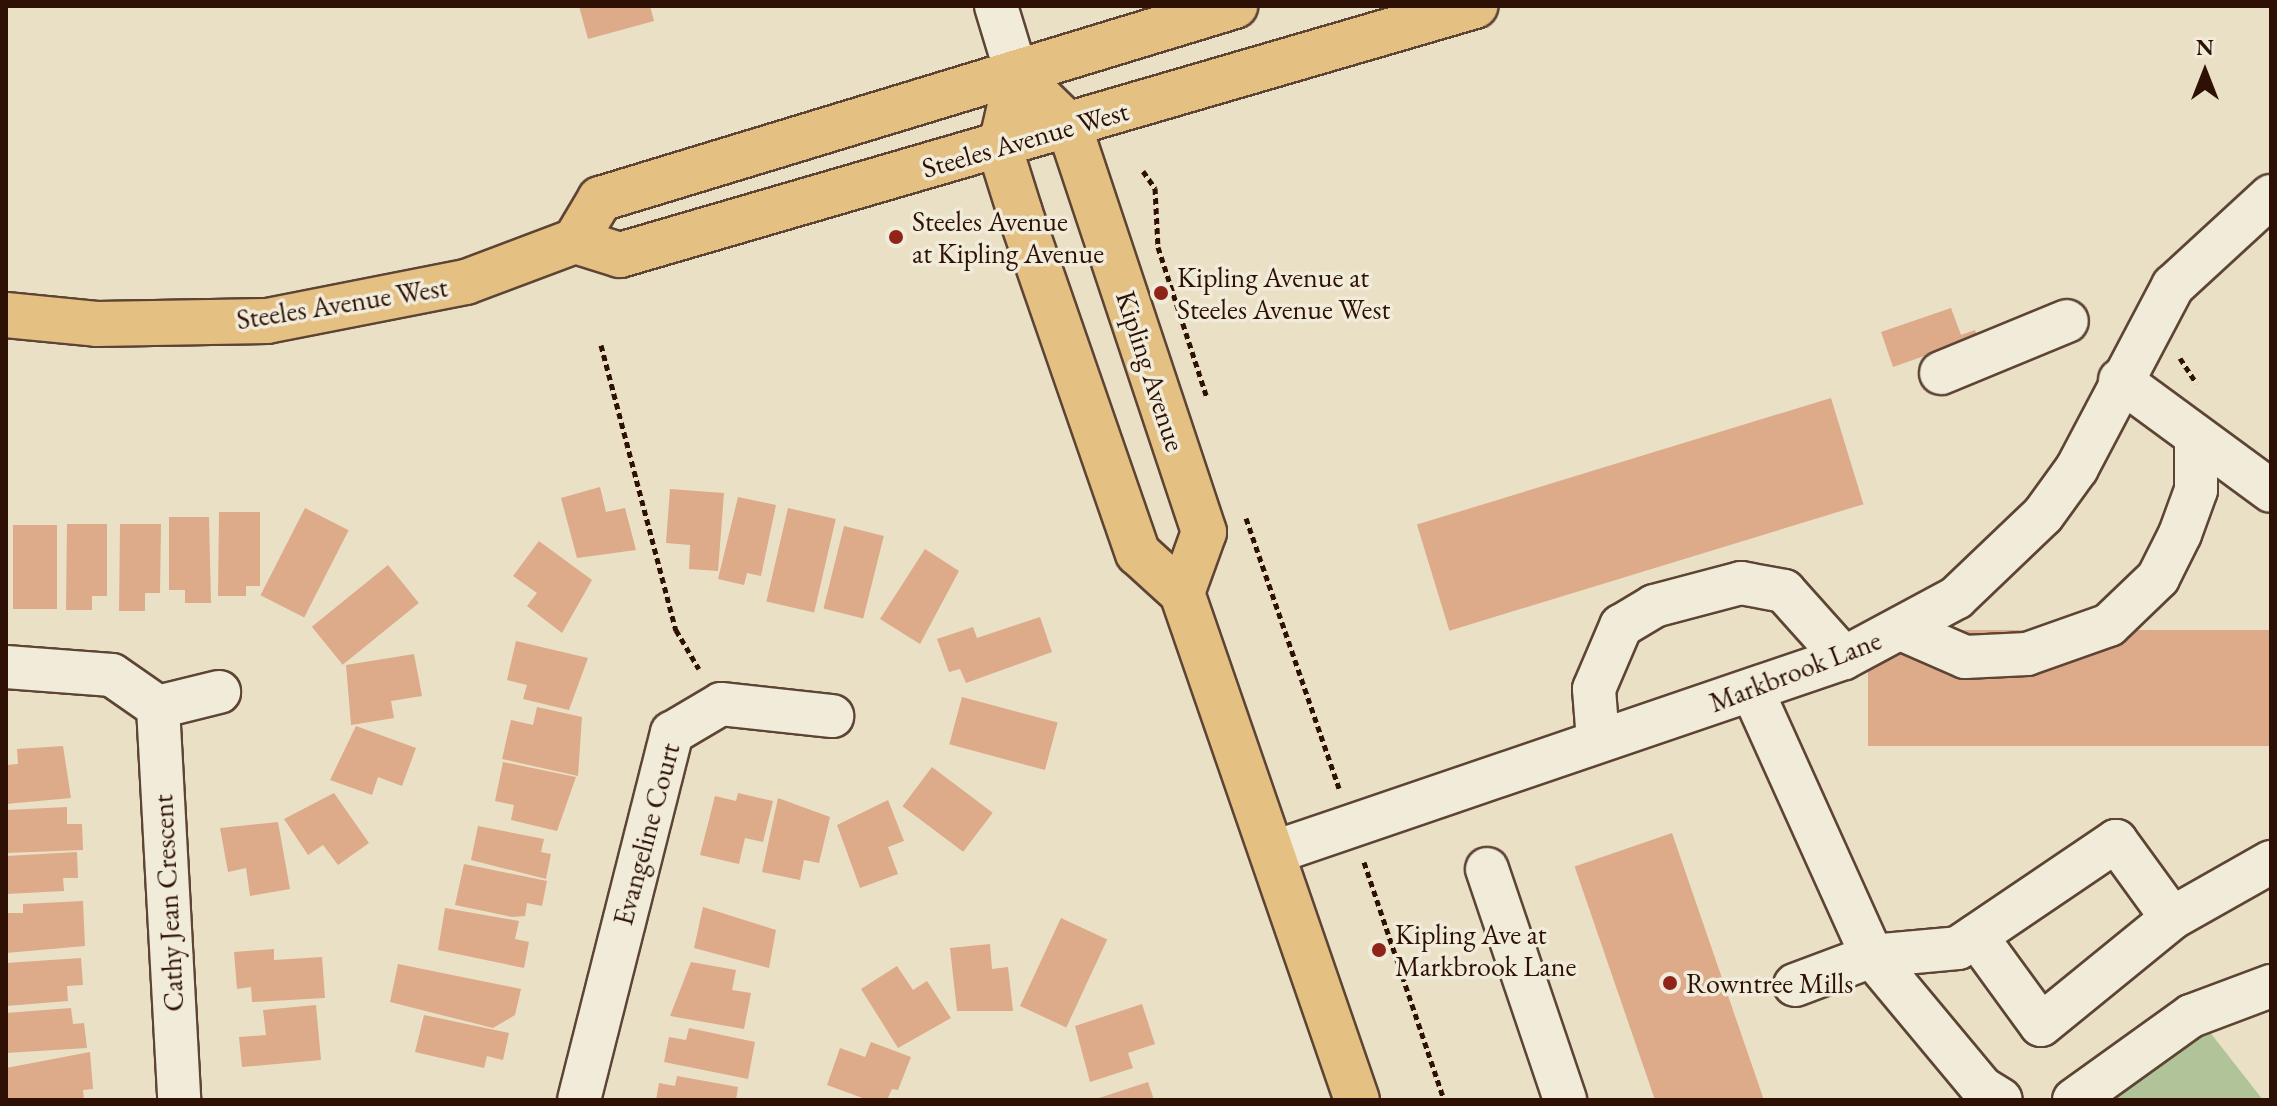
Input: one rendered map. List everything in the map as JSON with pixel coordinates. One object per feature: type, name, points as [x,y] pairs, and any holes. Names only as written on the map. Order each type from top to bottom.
[{"type":"main road","points":[[575,241],[600,199],[1017,75],[1235,6]]},
{"type":"main road","name":"Steeles Avenue West","points":[[6,315],[97,324],[267,321],[466,282],[575,241],[620,255],[1000,149],[1475,6]]},
{"type":"main road","name":"Kipling Avenue","points":[[1017,75],[1069,126],[1204,532],[1182,593]]},
{"type":"main road","name":"Kipling Avenue","points":[[1000,149],[1017,75]]},
{"type":"main road","points":[[1000,149],[1138,553],[1182,593],[1275,852],[1357,1100]]},
{"type":"street","name":"Kipling Avenue","points":[[996,6],[1017,75]]},
{"type":"street","name":"Markbrook Lane","points":[[1275,852],[1844,658],[1956,598],[2043,515],[2087,450],[2120,380],[2173,286],[2271,196]]},
{"type":"street","points":[[1941,373],[2067,321]]},
{"type":"street","points":[[2120,380],[2196,439],[2271,491]]},
{"type":"street","points":[[1901,629],[1965,657],[2027,654],[2109,625],[2158,578],[2180,534],[2196,490],[2196,439]]},
{"type":"street","points":[[1598,740],[1594,689],[1621,626],[1654,606],[1741,583],[1784,591],[1844,658]]},
{"type":"street","points":[[6,667],[112,675],[158,707],[219,692]]},
{"type":"street","points":[[1752,690],[1872,956],[1982,1088],[2001,1100]]},
{"type":"street","points":[[721,704],[832,716]]},
{"type":"street","name":"Evangeline Court","points":[[579,1100],[672,733],[721,704]]},
{"type":"street","name":"Cathy Jean Crescent","points":[[158,707],[179,1100]]},
{"type":"street","points":[[1795,985],[1872,956],[1958,948],[2116,841],[2172,918]]},
{"type":"street","points":[[1976,936],[2041,1025],[2172,918],[2271,862]]},
{"type":"street","points":[[1487,869],[1565,1100]]},
{"type":"street","points":[[2074,1100],[2191,1016],[2271,986]]},
{"type":"path","points":[[1143,171],[1155,188],[1158,247],[1211,410]]},
{"type":"path","points":[[601,345],[676,630],[721,704]]},
{"type":"path","points":[[1245,513],[1340,791]]},
{"type":"path","points":[[1364,863],[1444,1100]]},
{"type":"green space","points":[[2209,1031],[2263,1100],[2101,1100]]},
{"type":"building","points":[[579,6],[650,6],[654,21],[588,39]]},
{"type":"building","points":[[1951,308],[1961,335],[1975,330],[1978,337],[1893,367],[1881,332]]},
{"type":"building","points":[[1831,398],[1863,504],[1449,631],[1417,525]]},
{"type":"building","points":[[600,487],[606,512],[625,508],[636,550],[577,558],[561,498]]},
{"type":"building","points":[[670,489],[724,493],[718,571],[689,569],[690,545],[666,543]]},
{"type":"building","points":[[738,497],[776,505],[761,576],[747,573],[744,585],[718,579]]},
{"type":"building","points":[[305,508],[349,530],[304,618],[261,595]]},
{"type":"building","points":[[788,508],[836,519],[814,613],[766,602]]},
{"type":"building","points":[[219,512],[260,512],[260,586],[246,586],[246,596],[218,596]]},
{"type":"building","points":[[169,517],[209,517],[211,603],[185,603],[185,590],[169,590]]},
{"type":"building","points":[[67,524],[107,524],[107,596],[92,596],[92,610],[66,610]]},
{"type":"building","points":[[120,524],[161,524],[160,593],[145,593],[145,611],[119,611]]},
{"type":"building","points":[[13,525],[57,525],[57,609],[13,609]]},
{"type":"building","points":[[844,526],[884,536],[863,618],[823,608]]},
{"type":"building","points":[[539,541],[592,580],[562,633],[527,606],[537,593],[513,576]]},
{"type":"building","points":[[925,549],[959,571],[920,644],[880,619]]},
{"type":"building","points":[[388,565],[419,603],[343,665],[312,627]]},
{"type":"building","points":[[1040,617],[1052,652],[966,683],[960,669],[949,672],[937,639],[973,627],[977,638]]},
{"type":"building","points":[[1868,630],[2271,630],[2271,746],[1868,746]]},
{"type":"building","points":[[516,641],[588,658],[569,710],[523,699],[527,685],[507,680]]},
{"type":"building","points":[[414,654],[422,696],[391,701],[394,718],[351,725],[346,665]]},
{"type":"building","points":[[962,697],[1058,723],[1045,770],[949,744]]},
{"type":"building","points":[[537,707],[582,717],[578,776],[502,759],[511,720],[533,725]]},
{"type":"building","points":[[356,726],[416,748],[402,786],[378,777],[372,795],[330,780]]},
{"type":"building","points":[[63,746],[71,798],[6,804],[6,765],[18,764],[17,749]]},
{"type":"building","points":[[503,762],[576,777],[557,831],[511,820],[514,805],[495,801]]},
{"type":"building","points":[[932,767],[993,813],[963,852],[903,806]]},
{"type":"building","points":[[334,793],[369,843],[338,865],[323,845],[308,855],[284,819]]},
{"type":"building","points":[[738,793],[773,801],[763,842],[745,838],[739,864],[700,855],[715,796],[736,801]]},
{"type":"building","points":[[778,798],[830,817],[819,863],[804,860],[800,880],[762,872]]},
{"type":"building","points":[[888,800],[904,841],[888,847],[898,874],[860,888],[837,825]]},
{"type":"building","points":[[67,807],[67,824],[82,824],[83,850],[6,853],[6,810]]},
{"type":"building","points":[[278,822],[290,889],[250,896],[246,868],[228,872],[220,828]]},
{"type":"building","points":[[478,826],[544,839],[541,852],[551,854],[546,879],[471,860]]},
{"type":"building","name":"Rowntree Mills","points":[[1672,833],[1764,1100],[1655,1100],[1575,867]]},
{"type":"building","points":[[77,852],[78,878],[63,878],[64,891],[6,894],[6,856]]},
{"type":"building","points":[[464,864],[547,881],[542,906],[527,903],[525,916],[512,917],[455,905]]},
{"type":"building","points":[[83,901],[85,946],[6,953],[6,913],[23,913],[23,904]]},
{"type":"building","points":[[703,907],[776,930],[769,968],[694,948]]},
{"type":"building","points":[[445,908],[519,921],[515,939],[529,942],[524,968],[438,950]]},
{"type":"building","points":[[1061,918],[1107,940],[1066,1027],[1020,1006]]},
{"type":"building","points":[[990,944],[992,969],[1008,967],[1013,1011],[957,1011],[950,948]]},
{"type":"building","points":[[274,949],[274,960],[322,957],[325,998],[252,1002],[251,987],[237,989],[234,952]]},
{"type":"building","points":[[81,958],[83,985],[67,986],[68,1001],[6,1006],[6,963]]},
{"type":"building","points":[[691,962],[736,970],[732,990],[751,993],[744,1029],[670,1016]]},
{"type":"building","points":[[398,964],[521,989],[515,1015],[493,1028],[390,1002]]},
{"type":"building","points":[[897,966],[913,990],[927,981],[951,1018],[898,1048],[861,989]]},
{"type":"building","points":[[1142,1004],[1155,1044],[1128,1053],[1133,1068],[1090,1082],[1075,1026]]},
{"type":"building","points":[[316,1005],[321,1060],[242,1067],[239,1037],[266,1035],[263,1010]]},
{"type":"building","points":[[71,1008],[73,1024],[84,1023],[87,1048],[6,1053],[6,1013]]},
{"type":"building","points":[[424,1015],[509,1033],[503,1060],[487,1056],[484,1068],[415,1052]]},
{"type":"building","points":[[689,1028],[755,1042],[748,1079],[664,1062],[669,1037],[686,1040]]},
{"type":"building","points":[[871,1042],[911,1057],[898,1090],[892,1089],[887,1100],[868,1100],[827,1085],[840,1048],[865,1057]]},
{"type":"building","points":[[90,1052],[93,1089],[83,1090],[84,1100],[6,1100],[6,1068]]},
{"type":"building","points":[[677,1076],[738,1087],[736,1100],[656,1100],[659,1083],[675,1086]]},
{"type":"building","points":[[1148,1082],[1154,1100],[1096,1100],[1096,1099]]},
{"type":"place","name":"Steeles Avenue at Kipling Avenue","points":[[896,237]]},
{"type":"place","name":"Kipling Avenue at Steeles Avenue West","points":[[1161,293]]},
{"type":"place","name":"Kipling Ave at Markbrook Lane","points":[[1379,950]]},
{"type":"place","name":"Rowntree Mills","points":[[1670,983]]}]
